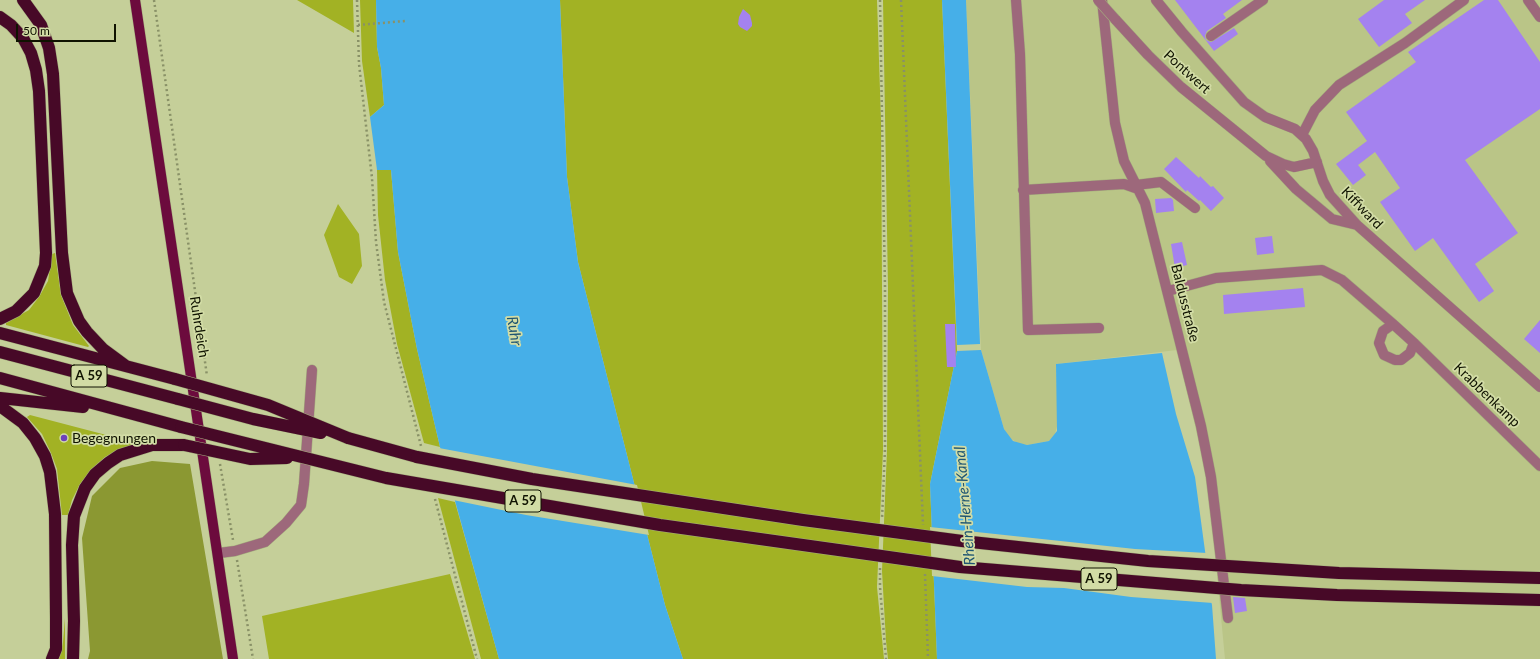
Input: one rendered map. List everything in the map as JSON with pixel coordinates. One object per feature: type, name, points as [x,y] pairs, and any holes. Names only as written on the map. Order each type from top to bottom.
[{"type":"highway","points":[[23,0],[41,25],[49,48],[53,74],[62,253],[67,293],[79,321],[87,332],[103,349],[126,366]]},
{"type":"highway","points":[[0,17],[11,25],[23,38],[31,52],[36,70],[39,91],[46,253],[45,266],[34,293],[16,311],[0,319]]},
{"type":"highway","points":[[0,333],[268,405],[348,438]]},
{"type":"highway","name":"A 59","points":[[0,352],[253,420],[348,438],[417,457],[532,479],[803,520],[962,541],[1148,561],[1338,573],[1540,578]]},
{"type":"highway","name":"A 59","points":[[0,378],[118,411],[386,478],[660,525],[960,567],[1241,590],[1345,595],[1540,600]]},
{"type":"highway","points":[[0,398],[118,411]]},
{"type":"highway","points":[[0,406],[23,423],[31,433],[45,456],[50,472],[55,514],[56,649],[52,659]]},
{"type":"highway","points":[[73,659],[74,621],[72,545],[74,516],[85,488],[95,474],[120,455],[152,445],[184,445],[250,459],[304,458]]},
{"type":"main road","name":"Ruhrdeich","points":[[135,0],[233,659]]},
{"type":"street","points":[[1016,0],[1020,54],[1028,330],[1099,328]]},
{"type":"street","name":"Pontwert","points":[[1098,0],[1148,56],[1266,156],[1296,188],[1332,219],[1358,225]]},
{"type":"street","name":"Baldusstraße","points":[[1102,0],[1115,123],[1124,161],[1145,203],[1202,426],[1211,477],[1228,618]]},
{"type":"street","name":"Kiffward","points":[[1156,0],[1182,32],[1244,102],[1254,111],[1295,129],[1302,135],[1313,151],[1322,181],[1330,195],[1358,225],[1540,387]]},
{"type":"street","points":[[1210,36],[1263,0]]},
{"type":"street","points":[[1302,135],[1315,110],[1339,85],[1405,43],[1464,0]]},
{"type":"street","points":[[1528,0],[1540,17]]},
{"type":"street","name":"Pontwert","points":[[1266,156],[1283,164],[1294,166],[1317,162]]},
{"type":"street","points":[[1023,190],[1124,184],[1137,187],[1161,182],[1195,208]]},
{"type":"street","name":"Krabbenkamp","points":[[1168,290],[1216,278],[1322,270],[1342,280],[1393,324],[1540,466]]},
{"type":"street","points":[[1393,324],[1383,331],[1380,337],[1380,350],[1384,355],[1395,360],[1401,360],[1410,353],[1414,343]]},
{"type":"street","points":[[218,553],[235,551],[265,542],[286,523],[301,505],[304,484],[312,370]]},
{"type":"path","points":[[154,0],[207,375]]},
{"type":"path","points":[[357,0],[359,64],[372,178],[376,242],[384,302],[422,451]]},
{"type":"path","points":[[880,0],[885,287],[885,449],[882,524]]},
{"type":"path","points":[[901,0],[923,532]]},
{"type":"path","points":[[358,25],[404,21]]},
{"type":"path","points":[[435,497],[477,659]]},
{"type":"path","points":[[880,563],[880,587],[886,659]]},
{"type":"path","points":[[925,571],[928,659]]},
{"type":"shaded area","points":[[966,0],[1540,0],[1540,659],[1225,659],[1208,479],[1177,350],[1056,364],[1058,423],[1055,434],[1049,441],[1027,445],[1019,444],[1008,437],[1004,429],[981,350]]},
{"type":"shaded area","points":[[152,461],[190,464],[223,659],[88,659],[90,651],[82,538],[92,496],[120,468]]},
{"type":"green space","points":[[297,0],[353,0],[354,33]]},
{"type":"green space","points":[[360,0],[376,0],[377,47],[381,68],[384,105],[370,117],[362,61]]},
{"type":"green space","points":[[560,0],[877,0],[881,121],[883,450],[877,587],[884,659],[683,659],[665,605],[578,262],[567,177]]},
{"type":"green space","points":[[883,0],[942,0],[957,351],[930,484],[937,659],[888,659],[886,641],[882,571],[887,450],[888,287]]},
{"type":"green space","points":[[377,170],[391,170],[398,252],[417,349],[440,447],[424,443],[397,344],[385,280],[378,215]]},
{"type":"green space","points":[[338,204],[359,234],[362,266],[352,284],[339,277],[324,235]]},
{"type":"green space","points":[[55,253],[61,295],[73,325],[89,346],[88,347],[6,325],[6,323],[29,310],[39,297],[48,281],[52,254]]},
{"type":"green space","points":[[30,415],[133,442],[133,444],[105,457],[91,470],[80,484],[72,500],[68,515],[62,515],[57,469],[42,434],[27,417]]},
{"type":"green space","points":[[438,498],[455,502],[499,659],[481,659]]},
{"type":"green space","points":[[450,574],[475,659],[269,659],[262,616]]},
{"type":"green space","points":[[65,618],[65,659],[59,659],[63,642]]},
{"type":"water","name":"Ruhr","points":[[376,0],[560,0],[567,177],[578,262],[665,605],[683,659],[499,659],[440,447],[417,349],[398,252],[391,170],[377,170],[370,117],[384,105],[381,68],[377,47]]},
{"type":"water","points":[[942,0],[966,0],[980,344],[957,345]]},
{"type":"water","name":"Rhein-Herne-Kanal","points":[[981,350],[1004,429],[1013,441],[1027,445],[1049,441],[1057,431],[1056,364],[1162,353],[1176,414],[1195,477],[1208,573],[1206,601],[1211,601],[1212,605],[1216,659],[937,659],[930,484],[957,351]]},
{"type":"pier","points":[[439,448],[637,485],[649,535],[526,515],[453,500]]},
{"type":"pier","points":[[930,527],[1135,549],[1207,553],[1210,572],[1208,599],[1212,600],[1213,603],[1131,597],[1064,588],[1027,587],[932,576]]},
{"type":"building","points":[[1175,0],[1242,0],[1223,14],[1226,18],[1207,31],[1205,36],[1206,40],[1211,42],[1234,28],[1238,34],[1214,51]]},
{"type":"building","points":[[1384,0],[1425,0],[1405,14],[1412,23],[1379,47],[1358,19]]},
{"type":"building","points":[[1484,0],[1498,0],[1540,62],[1540,109],[1465,160],[1518,233],[1475,264],[1494,291],[1479,302],[1433,238],[1415,251],[1380,202],[1400,188],[1375,152],[1358,165],[1366,175],[1353,185],[1336,164],[1367,141],[1346,112],[1416,62],[1408,52]]},
{"type":"building","points":[[743,9],[750,15],[752,23],[752,26],[747,31],[738,24],[739,17]]},
{"type":"building","points":[[1176,157],[1199,178],[1200,176],[1211,187],[1213,186],[1224,198],[1211,211],[1187,190],[1186,192],[1164,169]]},
{"type":"building","points":[[1171,198],[1173,200],[1174,211],[1156,213],[1155,199]]},
{"type":"building","points":[[1272,236],[1274,253],[1257,255],[1255,238]]},
{"type":"building","points":[[1182,242],[1187,265],[1175,268],[1171,244]]},
{"type":"building","points":[[1303,288],[1305,307],[1224,314],[1223,295]]},
{"type":"building","points":[[1540,320],[1540,353],[1524,339]]},
{"type":"building","points":[[945,324],[955,324],[956,367],[947,367]]},
{"type":"building","points":[[1233,597],[1245,598],[1247,611],[1235,613]]},
{"type":"place","name":"Begegnungen","points":[[64,438]]}]
